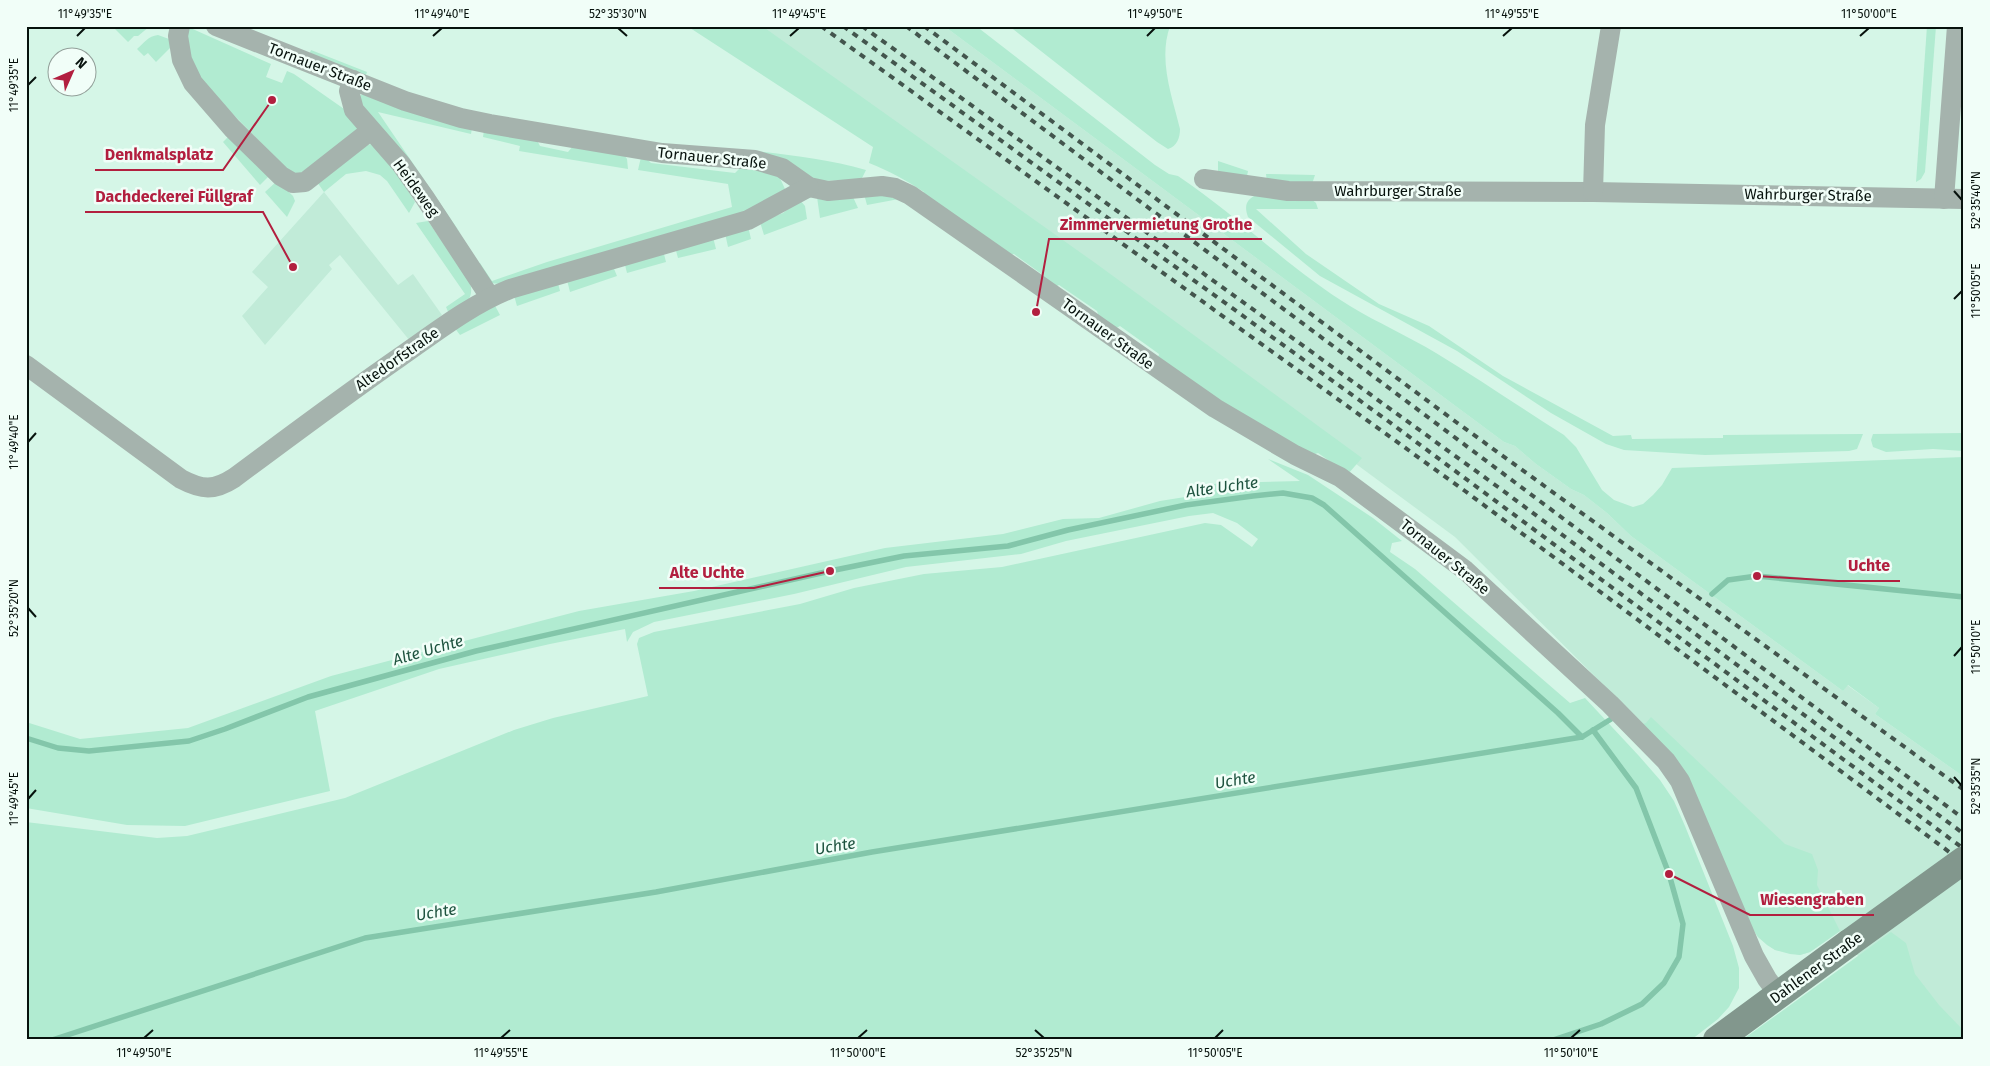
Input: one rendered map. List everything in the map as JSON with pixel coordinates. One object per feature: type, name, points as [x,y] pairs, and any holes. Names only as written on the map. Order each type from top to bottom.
[{"type":"street","points":[[180,26],[178,36],[182,60],[193,83],[232,128],[280,176],[293,182],[305,182],[370,131]]},
{"type":"street","name":"Tornauer Straße","points":[[216,26],[434,111],[490,124],[662,153],[755,160],[770,163],[782,168],[809,187],[828,191],[882,186],[895,188],[910,195],[1215,408],[1295,455],[1340,476],[1465,570],[1610,704],[1666,761],[1680,781],[1754,956],[1779,995]]},
{"type":"street","points":[[1593,192],[1596,125],[1611,26]]},
{"type":"street","points":[[1954,199],[1957,26]]},
{"type":"street","name":"Heideweg","points":[[353,80],[349,91],[354,110],[370,131],[401,164],[490,297]]},
{"type":"street","name":"Wahrburger Straße","points":[[1204,179],[1288,191],[1593,192],[1954,199]]},
{"type":"street","name":"Altedorfstraße","points":[[26,365],[181,479],[196,487],[209,488],[221,486],[340,399],[466,311],[490,297],[510,289],[748,220],[809,187]]},
{"type":"street","name":"Dahlener Straße","points":[[1717,1040],[1964,860]]},
{"type":"shaded area","points":[[112,26],[150,26],[128,42]]},
{"type":"shaded area","points":[[186,26],[271,64],[266,77],[282,83],[287,71],[294,74],[347,111],[358,129],[355,135],[295,177],[193,74]]},
{"type":"shaded area","points":[[687,26],[762,26],[1098,265],[1362,458],[1348,474],[1318,453],[1306,457],[1157,361],[1159,354],[1120,326],[1113,330],[1100,320],[1097,311],[1059,285],[1053,288],[1044,281],[1043,275],[1014,254],[1009,255],[922,195],[924,192],[884,169],[869,163],[873,147]]},
{"type":"shaded area","points":[[749,26],[944,26],[1504,442],[1515,446],[1571,489],[1584,495],[1607,513],[1631,536],[1843,691],[1847,685],[1879,708],[1875,714],[1964,777],[1964,1040],[1858,956],[1840,931],[1810,952],[1800,955],[1775,950],[1758,937],[1670,751],[1455,537],[1028,222]]},
{"type":"shaded area","points":[[944,26],[976,26],[1155,165],[1169,174],[1178,176],[1200,192],[1327,291],[1350,306],[1436,353],[1564,435],[1576,447],[1602,490],[1614,500],[1633,507],[1643,504],[1662,485],[1672,468],[1964,457],[1964,777],[1875,714],[1879,708],[1848,685],[1843,691],[1631,536],[1607,513],[1584,495],[1571,489],[1515,446],[1504,442]]},
{"type":"shaded area","points":[[1009,26],[1170,26],[1165,52],[1170,91],[1180,129],[1176,144],[1168,149],[1157,142]]},
{"type":"shaded area","points":[[1927,26],[1936,26],[1925,172],[1921,179],[1916,182]]},
{"type":"shaded area","points":[[158,35],[169,39],[172,46],[156,62],[148,53],[144,56],[137,49],[149,38]]},
{"type":"shaded area","points":[[311,50],[367,72],[365,78],[309,55]]},
{"type":"shaded area","points":[[365,93],[472,128],[471,134],[378,112],[461,234],[358,99]]},
{"type":"shaded area","points":[[484,130],[537,140],[540,146],[568,152],[573,146],[625,156],[628,169],[519,151],[520,146],[483,137]]},
{"type":"shaded area","points":[[232,133],[270,175],[260,185],[223,142]]},
{"type":"shaded area","points":[[372,144],[383,152],[415,202],[409,213],[387,181],[380,175],[366,171],[346,174],[324,192],[315,179],[365,145]]},
{"type":"shaded area","points":[[738,149],[818,159],[866,170],[861,180],[816,181]]},
{"type":"shaded area","points":[[641,157],[646,158],[651,163],[735,173],[741,167],[765,171],[779,176],[785,189],[765,207],[501,284],[489,283],[476,271],[480,263],[492,281],[547,262],[732,207],[728,184],[638,170]]},
{"type":"shaded area","points":[[1218,161],[1248,171],[1246,181],[1218,174]]},
{"type":"shaded area","points":[[1266,174],[1315,175],[1312,184],[1267,182]]},
{"type":"shaded area","points":[[277,181],[293,196],[295,201],[287,217],[265,192]]},
{"type":"shaded area","points":[[324,192],[398,285],[413,274],[442,315],[410,341],[340,255],[329,265],[332,269],[265,345],[242,316],[268,287],[252,272]]},
{"type":"shaded area","points":[[878,193],[899,199],[867,205],[864,194]]},
{"type":"shaded area","points":[[1257,195],[1311,199],[1316,203],[1318,209],[1256,209],[1306,254],[1379,304],[1429,326],[1503,376],[1613,436],[1631,435],[1632,439],[1723,438],[1723,435],[1863,434],[1857,449],[1849,451],[1705,455],[1624,450],[1606,444],[1551,413],[1457,351],[1320,276],[1248,217],[1247,203]]},
{"type":"shaded area","points":[[817,197],[853,197],[858,208],[820,218]]},
{"type":"shaded area","points":[[800,200],[805,206],[807,219],[764,235],[760,222],[783,213]]},
{"type":"shaded area","points":[[428,221],[470,282],[471,294],[467,302],[450,316],[446,307],[465,294],[416,223]]},
{"type":"shaded area","points":[[748,226],[751,239],[728,247],[725,233]]},
{"type":"shaded area","points":[[713,237],[716,249],[678,258],[675,247]]},
{"type":"shaded area","points":[[663,250],[666,262],[627,273],[624,261]]},
{"type":"shaded area","points":[[612,264],[617,276],[570,292],[566,276]]},
{"type":"shaded area","points":[[557,279],[560,291],[517,306],[513,292]]},
{"type":"shaded area","points":[[493,302],[500,315],[460,335],[454,327]]},
{"type":"shaded area","points":[[1964,433],[1964,451],[1933,449],[1886,452],[1873,447],[1871,440],[1873,434]]},
{"type":"shaded area","points":[[1268,459],[1308,475],[1373,518],[1402,541],[1392,543],[1390,552],[1415,569],[1570,703],[1585,698],[1660,780],[1674,801],[1685,826],[1733,946],[1739,968],[1739,988],[1729,1007],[1718,1019],[1691,1040],[26,1040],[26,822],[157,838],[187,836],[345,798],[514,730],[553,718],[648,696],[637,644],[639,638],[654,632],[800,604],[854,588],[924,574],[1002,567],[1205,523],[1221,525],[1252,547],[1258,539],[1237,523],[1213,513],[1189,516],[1066,541],[1021,554],[906,567],[794,594],[654,622],[633,632],[627,642],[625,629],[439,669],[315,711],[330,791],[185,826],[127,825],[26,808],[26,722],[80,739],[188,728],[331,676],[579,611],[694,591],[885,548],[1003,534],[1063,519],[1099,518],[1160,501],[1204,494],[1205,487],[1218,483],[1300,481]]},
{"type":"shaded area","points":[[1651,717],[1785,844],[1812,854],[1818,870],[1817,885],[1840,931],[1810,952],[1800,955],[1775,950],[1758,937],[1746,920],[1643,724]]},
{"type":"shaded area","points":[[1891,932],[1906,943],[1915,974],[1939,1005],[1964,1031],[1964,1040],[1742,1040]]},
{"type":"waterway","name":"Alte Uchte","points":[[26,738],[58,748],[89,751],[189,741],[308,697],[476,651],[904,556],[1008,546],[1068,530],[1186,505],[1283,493],[1312,498],[1324,505],[1558,713],[1582,737]]},
{"type":"waterway","name":"Uchte","points":[[1712,594],[1728,580],[1757,576],[1964,597]]},
{"type":"waterway","name":"Uchte","points":[[52,1040],[365,938],[656,892],[872,852],[1582,737],[1616,716]]},
{"type":"waterway","points":[[1553,1040],[1601,1024],[1642,1004],[1664,983],[1679,957],[1683,924],[1669,874],[1636,788],[1593,730]]},
{"type":"railway","points":[[821,26],[1465,491],[1964,863]]},
{"type":"railway","points":[[843,26],[1388,421],[1964,849]]},
{"type":"railway","points":[[862,26],[1498,487],[1964,834]]},
{"type":"railway","points":[[906,26],[1964,819]]},
{"type":"railway","points":[[924,26],[1456,422],[1964,790]]},
{"type":"place","name":"Denkmalsplatz","points":[[272,100]]},
{"type":"place","name":"Dachdeckerei Füllgraf","points":[[293,267]]},
{"type":"place","name":"Zimmervermietung Grothe","points":[[1036,312]]},
{"type":"place","name":"Alte Uchte","points":[[830,571]]},
{"type":"place","name":"Uchte","points":[[1757,576]]},
{"type":"place","name":"Wiesengraben","points":[[1669,874]]}]
